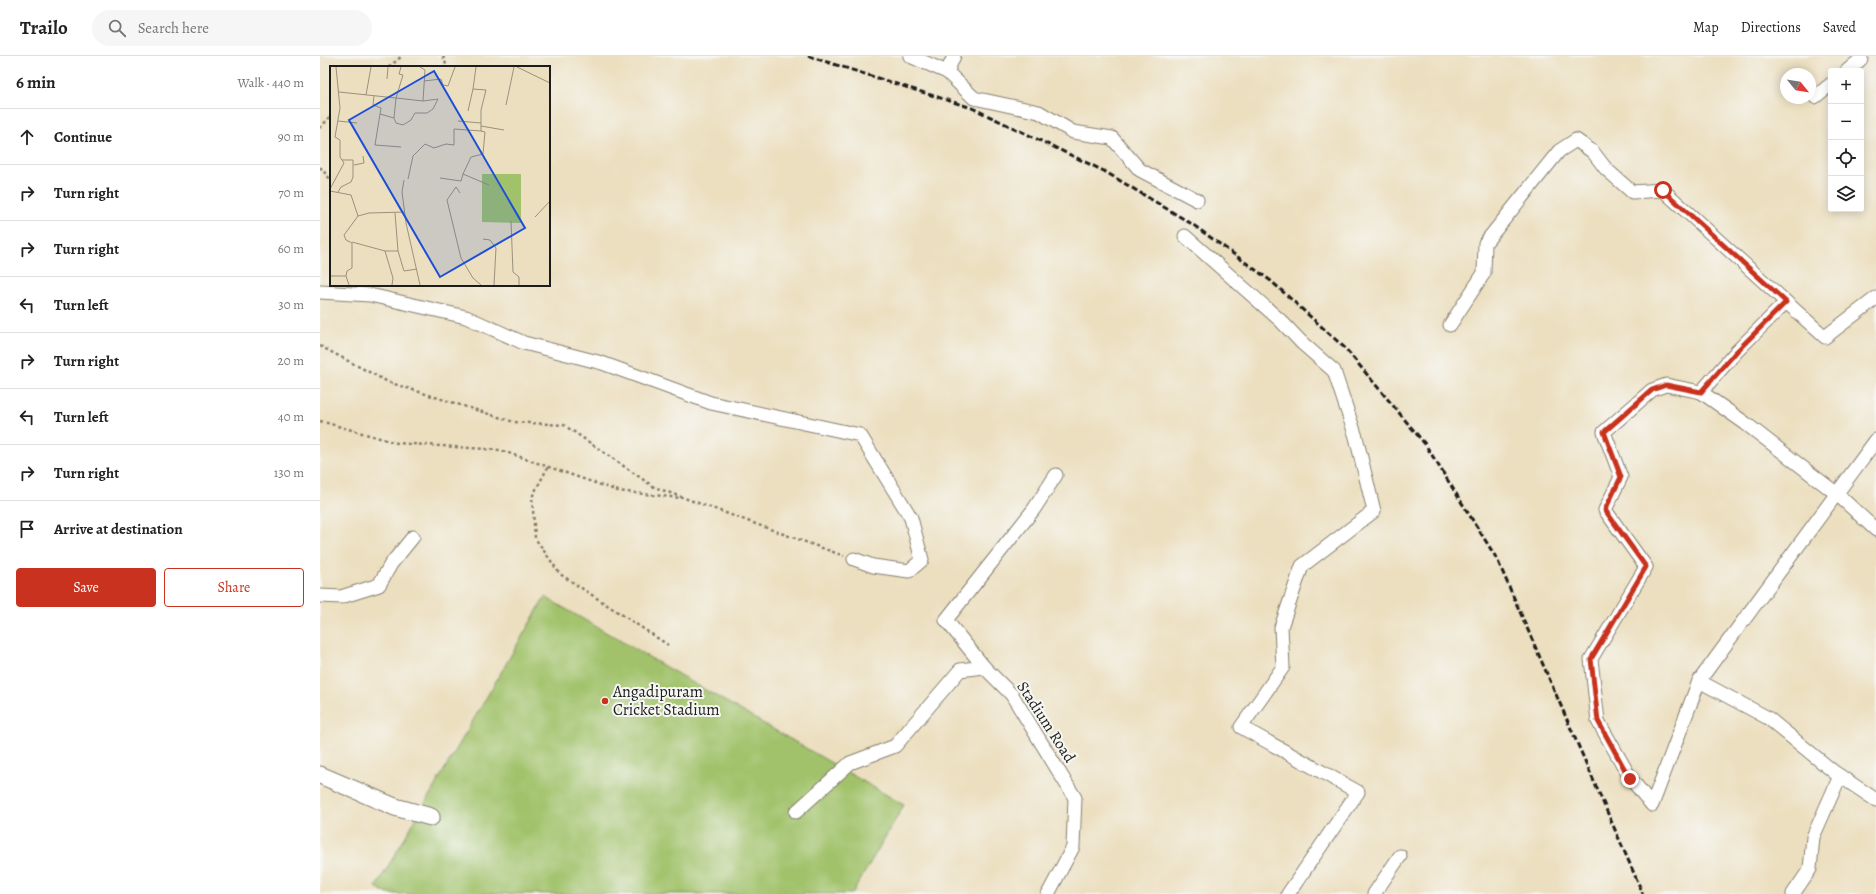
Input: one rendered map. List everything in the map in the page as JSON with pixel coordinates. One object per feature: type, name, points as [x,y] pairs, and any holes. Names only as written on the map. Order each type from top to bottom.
[{"type":"street","points":[[910,56],[947,72],[974,98],[1039,112],[1074,132],[1112,138],[1140,170],[1197,200]]},
{"type":"street","points":[[947,72],[954,56]]},
{"type":"street","points":[[1850,68],[1861,59],[1861,56]]},
{"type":"street","points":[[1816,96],[1828,86]]},
{"type":"street","points":[[1450,325],[1484,273],[1485,243],[1559,150],[1576,140],[1593,152],[1606,169],[1632,192],[1663,190],[1825,337],[1876,298]]},
{"type":"street","points":[[1185,236],[1281,321],[1302,343],[1334,371],[1356,437],[1374,512],[1302,566],[1281,627],[1283,667],[1241,726],[1358,792],[1288,894]]},
{"type":"street","points":[[320,292],[370,295],[466,317],[524,343],[602,363],[711,403],[860,435],[911,518],[922,560],[909,572],[873,566],[854,559]]},
{"type":"street","points":[[1701,392],[1736,352],[1786,302]]},
{"type":"street","points":[[1876,440],[1837,494],[1699,681],[1652,805],[1630,779],[1598,721],[1591,659],[1646,567],[1605,510],[1621,477],[1604,432],[1652,390],[1666,385],[1701,392],[1745,423],[1837,494],[1876,530]]},
{"type":"street","name":"Stadium Road","points":[[1048,894],[1073,847],[1075,798],[1012,695],[984,667],[946,620],[1034,509],[1056,475]]},
{"type":"street","points":[[320,596],[342,597],[379,585],[391,564],[413,537]]},
{"type":"street","points":[[796,812],[850,763],[895,746],[960,670],[984,667]]},
{"type":"street","points":[[1699,681],[1768,718],[1840,776],[1876,800]]},
{"type":"street","points":[[320,775],[395,807],[431,817]]},
{"type":"street","points":[[1794,894],[1810,869],[1813,837],[1840,776]]},
{"type":"street","points":[[1374,894],[1400,856]]},
{"type":"path","points":[[390,66],[402,56]]},
{"type":"path","points":[[444,56],[447,66]]},
{"type":"path","points":[[320,128],[330,117]]},
{"type":"path","points":[[320,167],[330,179]]},
{"type":"path","points":[[320,346],[395,384],[514,422],[564,425],[654,487],[854,559]]},
{"type":"path","points":[[320,421],[397,443],[500,450],[618,491],[685,498]]},
{"type":"path","points":[[548,467],[532,497],[535,538],[560,574],[668,645]]},
{"type":"green space","name":"Angadipuram Cricket Stadium","points":[[545,597],[904,805],[852,894],[388,894],[376,887]]},
{"type":"railway","points":[[808,56],[972,108],[1104,171],[1192,224],[1271,281],[1345,348],[1425,444],[1497,559],[1643,894]]},
{"type":"place","name":"Angadipuram Cricket Stadium","points":[[605,701]]},
{"type":"route","points":[[1630,779],[1598,721],[1591,659],[1646,567],[1605,510],[1621,477],[1604,432],[1652,390],[1666,385],[1701,392],[1736,352],[1786,302],[1663,190]]}]
